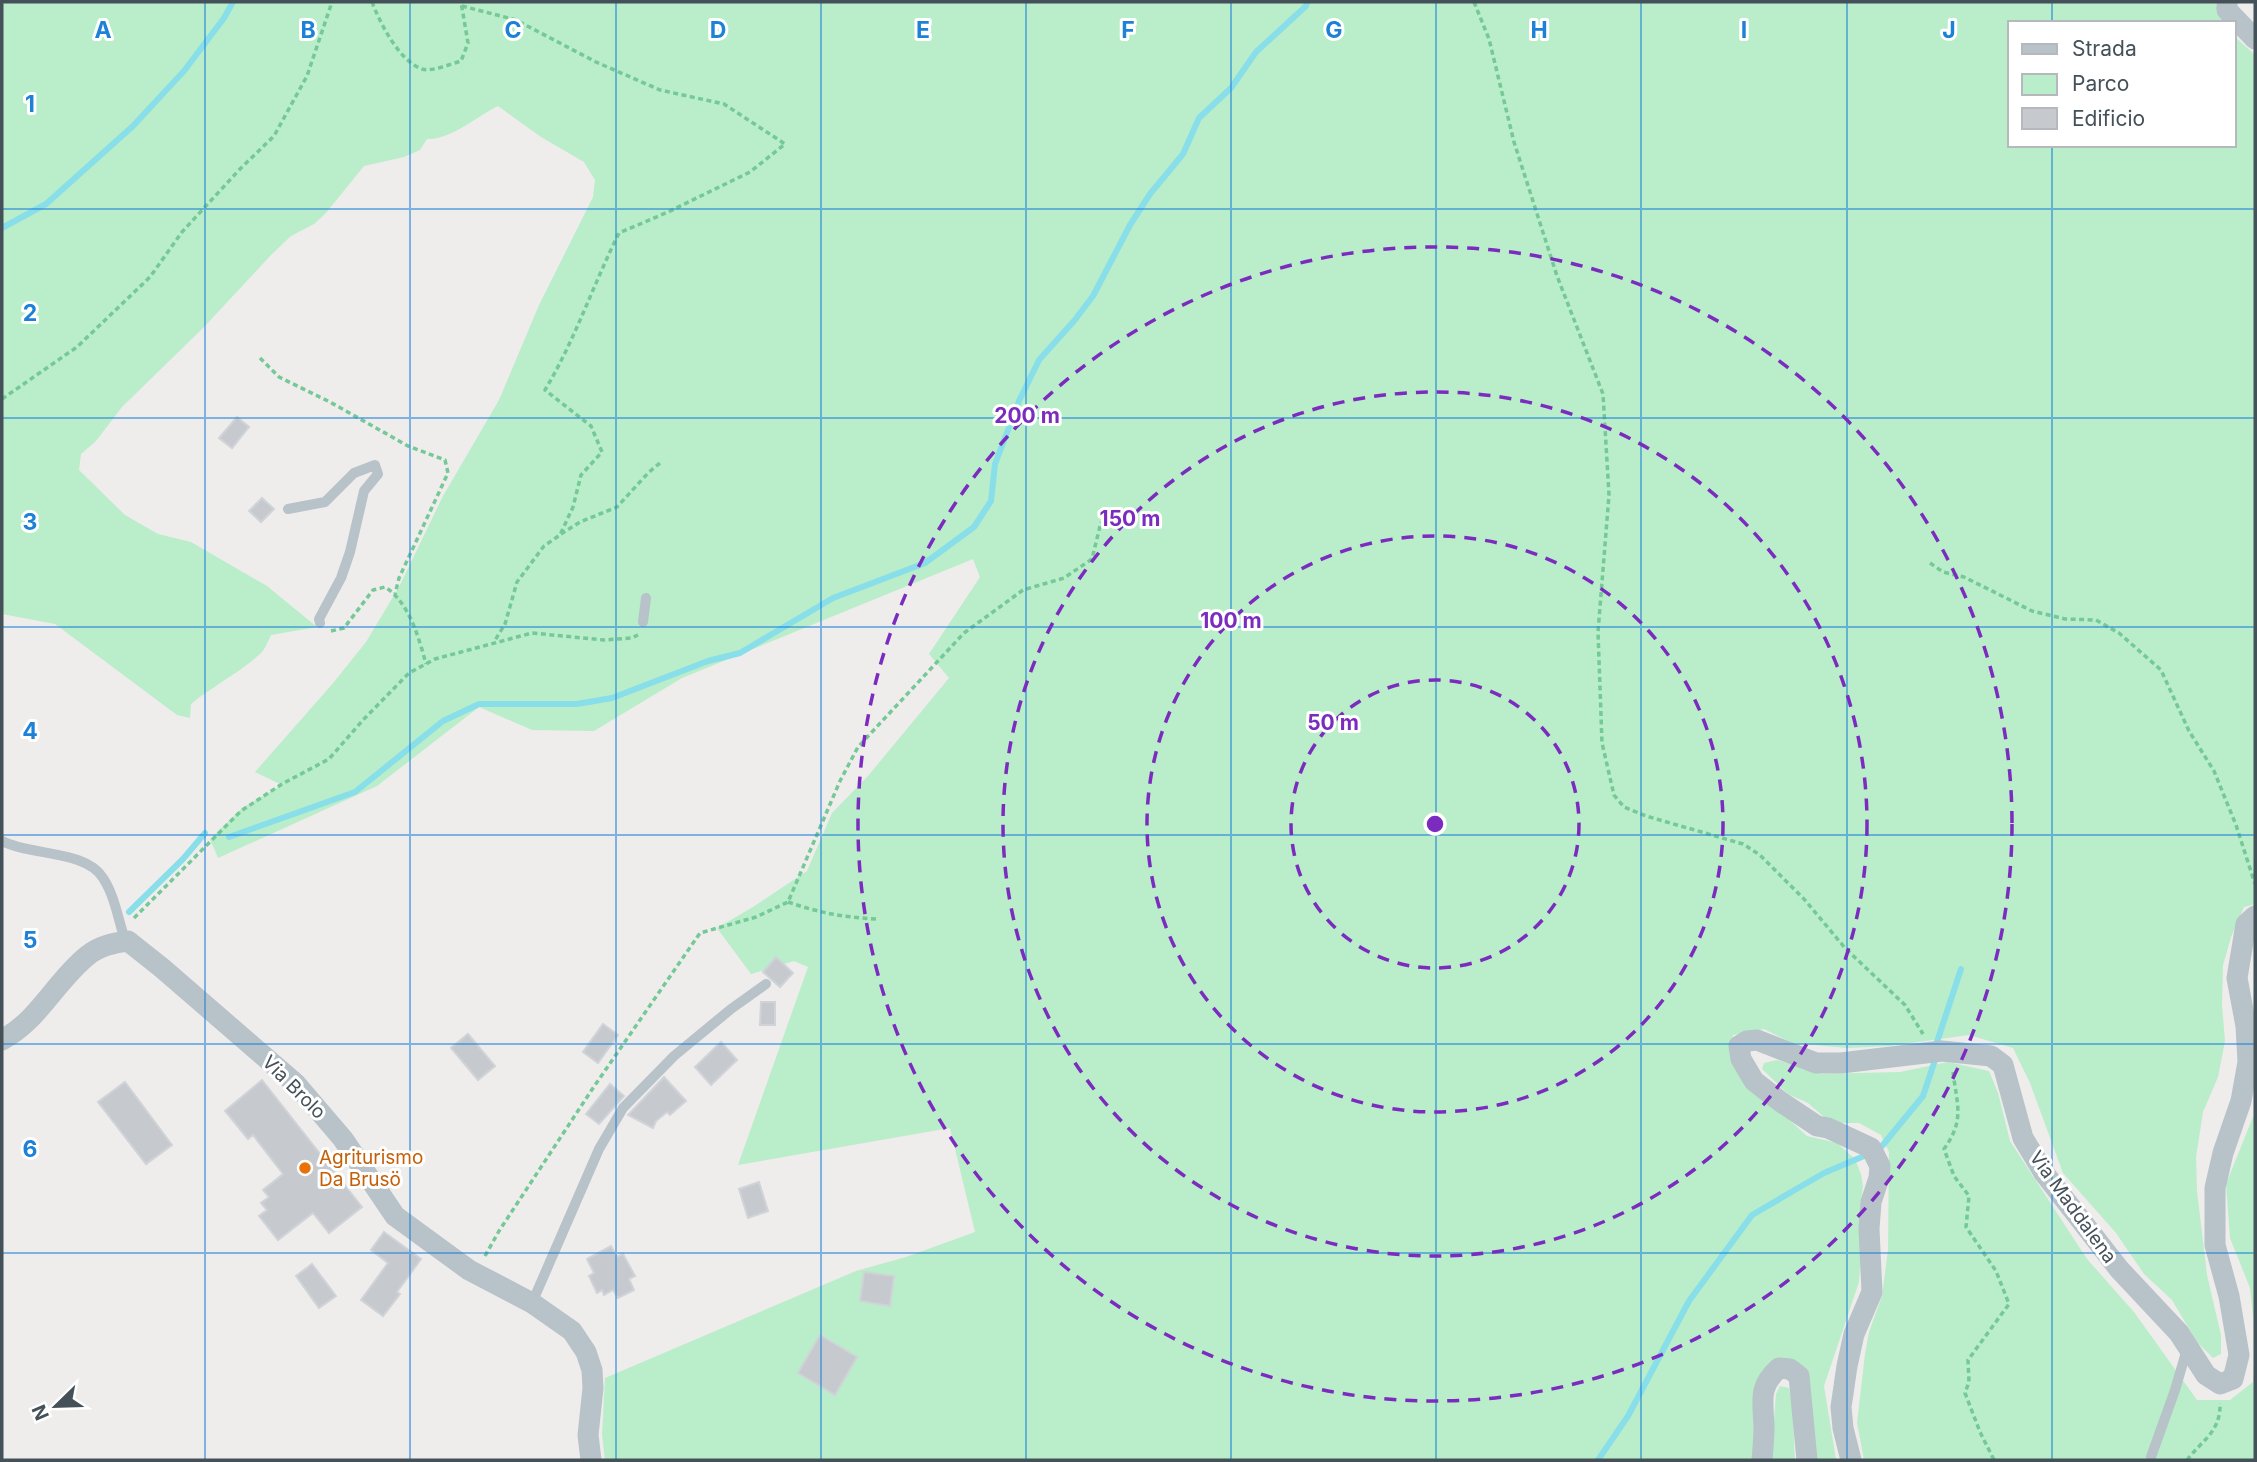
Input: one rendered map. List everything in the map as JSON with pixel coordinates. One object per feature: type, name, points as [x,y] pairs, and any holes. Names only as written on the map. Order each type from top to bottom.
[{"type":"street","points":[[2227,2],[2227,10],[2255,38]]},
{"type":"street","points":[[2220,1384],[2233,1379],[2239,1355],[2229,1296],[2215,1245],[2215,1188],[2223,1153],[2241,1101],[2248,1062],[2246,1026],[2237,978],[2246,924],[2255,916]]},
{"type":"street","name":"Via Brolo","points":[[2,1040],[29,1021],[87,956],[104,946],[128,941],[296,1084],[343,1139],[395,1216],[475,1273],[532,1303],[572,1331],[586,1352],[593,1370],[588,1435],[591,1460]]},
{"type":"street","name":"Via Maddalena","points":[[1851,1460],[1841,1407],[1854,1334],[1872,1292],[1869,1229],[1871,1202],[1880,1166],[1871,1148],[1829,1128],[1817,1126],[1754,1081],[1741,1059],[1739,1046],[1747,1041],[1757,1040],[1816,1063],[1841,1063],[1938,1052],[1991,1056],[2003,1065],[2024,1138],[2044,1173],[2119,1269],[2179,1333],[2206,1375],[2220,1384]]},
{"type":"street","points":[[1762,1460],[1764,1424],[1761,1400],[1768,1378],[1779,1368],[1790,1368],[1799,1377],[1807,1460]]},
{"type":"lane","points":[[288,509],[325,502],[354,473],[375,465],[377,474],[364,491],[341,578],[319,620],[320,623]]},
{"type":"lane","points":[[643,622],[646,598]]},
{"type":"lane","points":[[2,841],[43,854],[86,862],[103,877],[122,930]]},
{"type":"lane","points":[[532,1303],[599,1149],[623,1108],[674,1056],[766,984]]},
{"type":"lane","points":[[2151,1457],[2188,1347]]},
{"type":"path","points":[[2,399],[77,347],[150,277],[182,232],[274,136],[307,76],[332,2]]},
{"type":"path","points":[[372,2],[379,20],[402,55],[423,69],[461,61],[468,43],[462,4],[516,20],[596,62],[660,90],[724,104],[785,144],[750,172],[619,233],[561,362],[545,390],[591,426],[603,452],[581,475],[573,507],[560,535]]},
{"type":"path","points":[[1474,2],[1489,39],[1514,142],[1557,276],[1603,394],[1609,495],[1598,632],[1602,743],[1614,795],[1624,807],[1742,844],[1760,855],[1804,900],[1845,948],[1905,1004],[1953,1070],[1959,1122],[1955,1134],[1944,1149],[1954,1176],[1969,1196],[1966,1227],[1996,1271],[2009,1304],[1968,1360],[1969,1382],[1965,1392],[1994,1460]]},
{"type":"path","points":[[260,358],[279,377],[408,446],[445,460],[449,472],[399,578],[396,594]]},
{"type":"path","points":[[494,642],[505,624],[517,582],[544,546],[580,522],[617,507],[649,472],[661,464]]},
{"type":"path","points":[[475,1273],[559,1139],[699,933],[756,917],[788,902],[840,781],[858,747],[964,634],[1023,590],[1063,578],[1092,559],[1101,523]]},
{"type":"path","points":[[1930,563],[1943,572],[1964,578],[2032,611],[2065,619],[2096,620],[2119,633],[2161,670],[2189,730],[2214,771],[2236,825],[2255,884]]},
{"type":"path","points":[[320,623],[323,630],[344,628],[373,590],[386,587],[396,594],[419,639],[426,664]]},
{"type":"path","points":[[122,930],[241,811],[282,784],[329,759],[409,673],[435,659],[532,633],[604,640],[631,638],[642,633],[643,622]]},
{"type":"path","points":[[788,902],[842,917],[876,919]]},
{"type":"path","points":[[2187,1460],[2213,1434],[2221,1413],[2220,1384]]},
{"type":"green space","points":[[2,2],[2215,2],[2223,21],[2008,21],[2008,147],[2236,147],[2236,38],[2255,55],[2255,904],[2244,907],[2223,965],[2225,1041],[2218,1077],[2203,1112],[2196,1157],[2197,1191],[2207,1275],[2221,1335],[2221,1354],[2213,1358],[2197,1342],[2172,1300],[2144,1274],[2116,1233],[2063,1173],[2030,1083],[2013,1048],[1969,1035],[1889,1046],[1847,1048],[1792,1043],[1764,1029],[1733,1035],[1731,1058],[1807,1136],[1837,1143],[1855,1159],[1861,1174],[1863,1186],[1859,1282],[1824,1386],[1836,1460],[1812,1460],[1808,1391],[1776,1363],[1752,1460],[605,1460],[602,1435],[605,1378],[856,1271],[906,1257],[975,1232],[950,1128],[738,1165],[808,967],[794,961],[751,974],[717,928],[807,871],[832,813],[868,776],[949,678],[929,654],[980,577],[973,559],[682,678],[594,731],[532,730],[479,707],[377,786],[218,858],[210,839],[242,808],[282,785],[255,772],[366,642],[399,587],[443,496],[499,400],[539,305],[593,197],[595,180],[584,162],[541,137],[498,106],[454,132],[427,139],[420,150],[404,157],[364,166],[325,214],[314,224],[291,236],[272,254],[203,328],[122,407],[96,441],[81,454],[79,470],[125,515],[158,534],[191,542],[267,586],[317,627],[271,635],[260,654],[191,704],[190,718],[177,715],[55,624],[2,614]]},
{"type":"green space","points":[[1777,1060],[1821,1074],[1900,1072],[1948,1062],[1989,1071],[1998,1093],[2010,1141],[2087,1259],[2134,1312],[2197,1400],[2230,1400],[2253,1382],[2255,1355],[2255,1460],[1864,1460],[1857,1423],[1865,1354],[1869,1332],[1882,1296],[1888,1250],[1889,1152],[1881,1135],[1859,1123],[1831,1123],[1808,1103],[1788,1094],[1762,1069],[1764,1063]]},
{"type":"green space","points":[[2255,1112],[2255,1335],[2250,1288],[2230,1238],[2226,1184]]},
{"type":"green space","points":[[1780,1386],[1789,1388],[1791,1397],[1795,1460],[1771,1460],[1776,1394]]},
{"type":"building","points":[[237,417],[249,427],[232,448],[219,438]]},
{"type":"building","points":[[262,498],[274,509],[261,522],[249,511]]},
{"type":"building","points":[[776,957],[793,973],[780,987],[763,972]]},
{"type":"building","points":[[761,1002],[775,1002],[775,1025],[760,1025]]},
{"type":"building","points":[[603,1024],[618,1035],[598,1063],[583,1052]]},
{"type":"building","points":[[468,1034],[495,1066],[478,1080],[451,1048]]},
{"type":"building","points":[[721,1042],[737,1060],[711,1085],[695,1067]]},
{"type":"building","points":[[664,1077],[686,1101],[670,1115],[667,1112],[656,1121],[653,1128],[628,1115]]},
{"type":"building","points":[[262,1080],[362,1207],[329,1233],[313,1213],[278,1240],[259,1216],[267,1210],[261,1203],[269,1197],[263,1190],[283,1174],[253,1135],[248,1139],[225,1111]]},
{"type":"building","points":[[125,1082],[172,1145],[146,1164],[98,1102]]},
{"type":"building","points":[[610,1084],[624,1096],[599,1124],[586,1114]]},
{"type":"building","points":[[759,1182],[768,1211],[748,1218],[739,1189]]},
{"type":"building","points":[[384,1232],[421,1259],[383,1316],[361,1300],[388,1263],[371,1250]]},
{"type":"building","points":[[611,1246],[617,1257],[623,1254],[635,1276],[629,1279],[634,1290],[618,1298],[613,1290],[604,1295],[602,1290],[597,1293],[589,1276],[594,1273],[587,1259]]},
{"type":"building","points":[[312,1264],[336,1296],[319,1308],[296,1276]]},
{"type":"building","points":[[864,1272],[894,1276],[890,1306],[860,1301]]},
{"type":"building","points":[[820,1335],[857,1357],[835,1395],[798,1373]]},
{"type":"waterway","points":[[2,228],[46,204],[133,126],[184,71],[233,2]]},
{"type":"waterway","points":[[229,837],[355,792],[443,721],[479,704],[577,704],[612,698],[708,661],[740,653],[833,598],[925,563],[974,527],[991,501],[995,464],[1019,401],[1039,360],[1093,296],[1130,225],[1150,194],[1183,154],[1199,118],[1231,88],[1256,52],[1306,6],[1307,2]]},
{"type":"waterway","points":[[129,912],[183,859],[205,833]]},
{"type":"waterway","points":[[1937,1042],[1961,969]]},
{"type":"waterway","points":[[1882,1146],[1923,1096],[1935,1060]]},
{"type":"waterway","points":[[1598,1460],[1628,1416],[1689,1301],[1752,1215],[1824,1173],[1864,1156]]},
{"type":"place","name":"Agriturismo Da Brusö","points":[[305,1168]]}]
